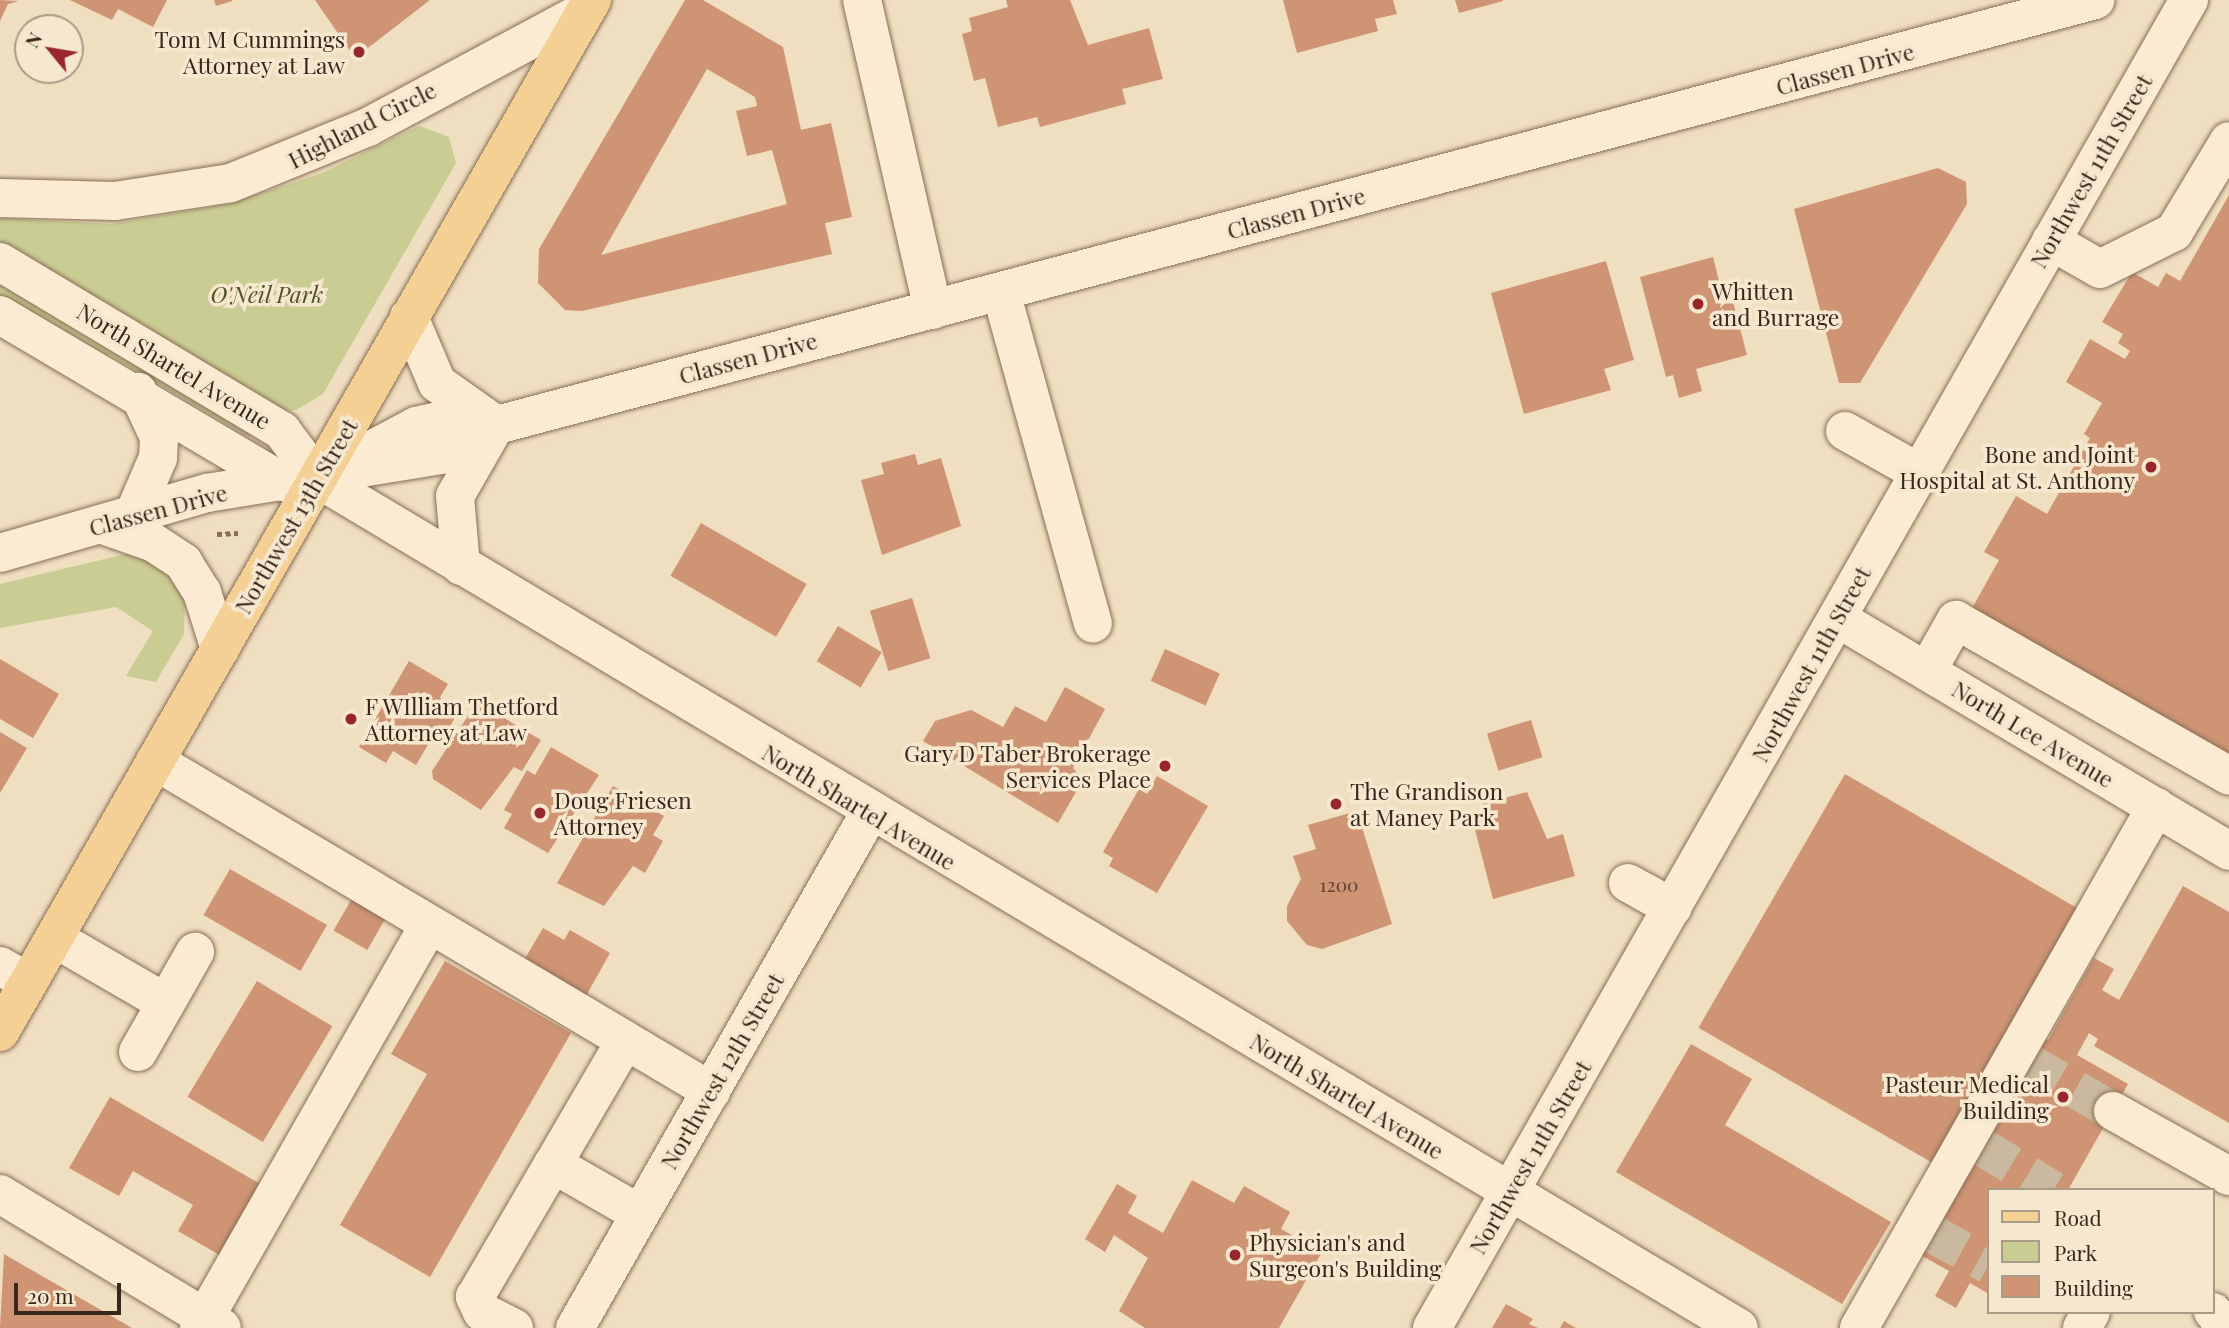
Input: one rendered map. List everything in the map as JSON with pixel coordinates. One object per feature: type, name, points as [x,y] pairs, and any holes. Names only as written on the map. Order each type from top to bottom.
[{"type":"main road","name":"Northwest 13th Street","points":[[0,1032],[14,974],[54,938],[220,649],[300,481],[409,317],[589,5]]},
{"type":"street","points":[[862,0],[933,310]]},
{"type":"street","name":"Classen Drive","points":[[0,553],[207,493],[300,481],[416,426],[454,416],[497,425],[2095,0]]},
{"type":"street","name":"Northwest 11th Street","points":[[1432,1328],[1673,908],[1716,805],[1824,624],[1860,548],[1919,472],[2189,0]]},
{"type":"street","name":"Highland Circle","points":[[0,198],[116,201],[231,183],[368,127],[589,5]]},
{"type":"street","points":[[2051,241],[2100,269],[2174,232],[2229,141]]},
{"type":"street","name":"North Shartel Avenue","points":[[0,262],[282,431],[300,481]]},
{"type":"street","points":[[1001,292],[1093,624]]},
{"type":"street","name":"North Shartel Avenue","points":[[0,315],[300,481],[461,566],[869,814],[1739,1328]]},
{"type":"street","points":[[409,317],[437,383],[497,425],[455,496],[461,566]]},
{"type":"street","points":[[138,392],[159,437],[158,458],[118,520],[183,562],[202,592],[220,649]]},
{"type":"street","points":[[1845,431],[1919,472]]},
{"type":"street","points":[[1927,671],[1956,620],[2229,775]]},
{"type":"street","name":"North Lee Avenue","points":[[1824,624],[1927,671],[2229,850]]},
{"type":"street","points":[[155,761],[428,926],[710,1091]]},
{"type":"street","points":[[1874,1323],[1923,1228],[2021,1058],[2156,807]]},
{"type":"street","name":"Northwest 12th Street","points":[[575,1328],[869,814]]},
{"type":"street","points":[[1628,883],[1673,908]]},
{"type":"street","points":[[0,1194],[208,1324],[428,926]]},
{"type":"street","points":[[54,938],[166,1003]]},
{"type":"street","points":[[138,1052],[195,952]]},
{"type":"street","points":[[514,1328],[482,1312],[475,1297],[625,1041]]},
{"type":"street","points":[[2113,1111],[2229,1176]]},
{"type":"street","points":[[553,1164],[640,1214]]},
{"type":"street","points":[[2215,1314],[2228,1328]]},
{"type":"path","points":[[217,534],[238,533]]},
{"type":"green space","name":"O'Neil Park","points":[[419,126],[449,137],[456,163],[323,394],[296,410],[281,411],[0,252],[0,218],[111,224],[228,204],[322,173]]},
{"type":"green space","points":[[0,281],[250,434],[249,437],[109,355],[79,349],[0,302]]},
{"type":"green space","points":[[134,552],[161,561],[185,593],[184,634],[156,682],[126,676],[153,631],[116,607],[0,628],[0,584]]},
{"type":"building","points":[[0,0],[19,1],[8,4],[0,21]]},
{"type":"building","points":[[70,0],[167,0],[153,27],[118,9],[112,20]]},
{"type":"building","points":[[214,0],[232,0],[232,1],[216,6]]},
{"type":"building","points":[[315,0],[430,0],[355,58]]},
{"type":"building","points":[[685,0],[703,0],[783,47],[801,130],[831,123],[852,217],[825,223],[832,254],[582,311],[565,310],[538,283],[539,249]],"holes":[[[707,69],[755,97],[757,106],[736,111],[747,156],[772,150],[787,204],[601,255]]]},
{"type":"building","points":[[1006,0],[1070,0],[1088,45],[1149,28],[1163,79],[1122,89],[1126,104],[1040,127],[1037,117],[998,127],[985,78],[974,81],[962,34],[972,31],[969,18],[1008,7]]},
{"type":"building","points":[[1283,0],[1393,0],[1397,14],[1375,19],[1378,31],[1297,53]]},
{"type":"building","points":[[1455,0],[1503,0],[1503,1],[1459,13]]},
{"type":"building","points":[[1938,168],[1966,182],[1967,204],[1860,383],[1839,383],[1794,209]]},
{"type":"building","name":"Bone and Joint Hospital at St. Anthony","points":[[2229,195],[2229,759],[1971,610],[1999,560],[1984,552],[2016,496],[2047,514],[2090,438],[2084,434],[2102,403],[2066,382],[2090,339],[2125,359],[2130,351],[2118,343],[2123,334],[2102,322],[2132,272],[2158,287],[2166,273],[2180,281]]},
{"type":"building","points":[[1713,257],[1720,285],[1728,283],[1747,355],[1696,369],[1702,391],[1679,398],[1673,375],[1666,377],[1640,277]]},
{"type":"building","points":[[1606,261],[1634,360],[1604,369],[1611,390],[1524,414],[1491,293]]},
{"type":"building","points":[[915,454],[918,465],[941,458],[961,526],[882,555],[861,480],[884,474],[881,463]]},
{"type":"building","points":[[701,523],[807,584],[776,637],[670,576]]},
{"type":"building","points":[[912,598],[930,658],[888,671],[870,611]]},
{"type":"building","points":[[838,626],[882,652],[861,687],[817,661]]},
{"type":"building","points":[[1165,649],[1220,673],[1206,705],[1151,681]]},
{"type":"building","points":[[0,659],[59,694],[33,738],[0,719]]},
{"type":"building","points":[[409,661],[448,684],[440,697],[456,716],[446,733],[438,728],[416,765],[393,751],[386,763],[359,747]]},
{"type":"building","points":[[1065,687],[1105,709],[1073,768],[1083,780],[1058,823],[923,741],[935,721],[971,710],[1003,727],[1015,706],[1046,722]]},
{"type":"building","points":[[477,702],[541,740],[522,771],[514,767],[481,810],[433,779],[432,771]]},
{"type":"building","points":[[1531,720],[1542,757],[1498,771],[1487,733]]},
{"type":"building","points":[[0,732],[27,748],[0,793]]},
{"type":"building","points":[[551,747],[599,775],[548,853],[504,828],[512,814],[504,810],[527,770],[535,775]]},
{"type":"building","points":[[1845,774],[2087,913],[1940,1167],[1698,1028]]},
{"type":"building","points":[[1157,776],[1208,806],[1157,893],[1109,866],[1113,858],[1103,852],[1139,789],[1147,794]]},
{"type":"building","points":[[613,786],[664,816],[653,835],[663,841],[645,873],[633,866],[604,906],[557,883]]},
{"type":"building","points":[[1527,792],[1547,839],[1563,834],[1575,876],[1493,899],[1473,822],[1486,818],[1482,804]]},
{"type":"building","points":[[1357,811],[1392,924],[1322,949],[1307,945],[1287,921],[1287,906],[1301,879],[1293,856],[1316,849],[1308,825]]},
{"type":"building","points":[[230,869],[327,925],[300,971],[204,915]]},
{"type":"building","name":"Pasteur Medical Building","points":[[2183,886],[2229,912],[2229,1123],[2094,1046],[2098,1039],[2089,1033],[2077,1055],[2128,1084],[2069,1188],[1988,1188],[1988,1293],[1970,1283],[1956,1308],[1935,1296],[1949,1271],[1917,1253],[2041,1036],[2048,1040],[2094,958],[2114,969],[2102,990],[2119,1000]]},
{"type":"building","points":[[354,895],[388,914],[367,950],[334,931]]},
{"type":"building","points":[[543,928],[564,940],[570,930],[610,953],[586,996],[524,960]]},
{"type":"building","points":[[445,961],[571,1033],[430,1277],[340,1225],[427,1074],[391,1054]]},
{"type":"building","points":[[257,981],[332,1026],[263,1142],[187,1097]]},
{"type":"building","points":[[1691,1044],[1752,1079],[1725,1125],[1891,1222],[1842,1304],[1616,1172]]},
{"type":"building","points":[[110,1097],[264,1186],[223,1257],[178,1231],[193,1205],[133,1171],[119,1196],[69,1168]]},
{"type":"building","name":"Physician's and Surgeon's Building","points":[[1192,1180],[1234,1203],[1244,1186],[1290,1212],[1281,1229],[1322,1252],[1279,1328],[1145,1328],[1119,1311],[1148,1258],[1114,1235],[1105,1252],[1085,1239],[1117,1184],[1137,1196],[1128,1213],[1163,1233]]},
{"type":"building","points":[[4,1254],[132,1328],[0,1328]]},
{"type":"building","points":[[1506,1304],[1533,1319],[1529,1324],[1538,1328],[1492,1328]]},
{"type":"building","points":[[1564,1321],[1576,1328],[1560,1328]]},
{"type":"tunnel","points":[[2026,1061],[2113,1111]]},
{"type":"tunnel","points":[[1979,1145],[2050,1188]]},
{"type":"tunnel","points":[[1929,1232],[1988,1264]]},
{"type":"place","name":"Tom M Cummings Attorney at Law","points":[[359,52]]},
{"type":"place","name":"Whitten and Burrage","points":[[1698,304]]},
{"type":"place","name":"Bone and Joint Hospital at St. Anthony","points":[[2151,467]]},
{"type":"place","name":"F WIlliam Thetford Attorney at Law","points":[[351,719]]},
{"type":"place","name":"Gary D Taber Brokerage Services Place","points":[[1165,766]]},
{"type":"place","name":"The Grandison at Maney Park","points":[[1336,804]]},
{"type":"place","name":"Doug Friesen Attorney","points":[[540,813]]},
{"type":"place","name":"Pasteur Medical Building","points":[[2063,1097]]},
{"type":"place","name":"Physician's and Surgeon's Building","points":[[1235,1255]]}]
